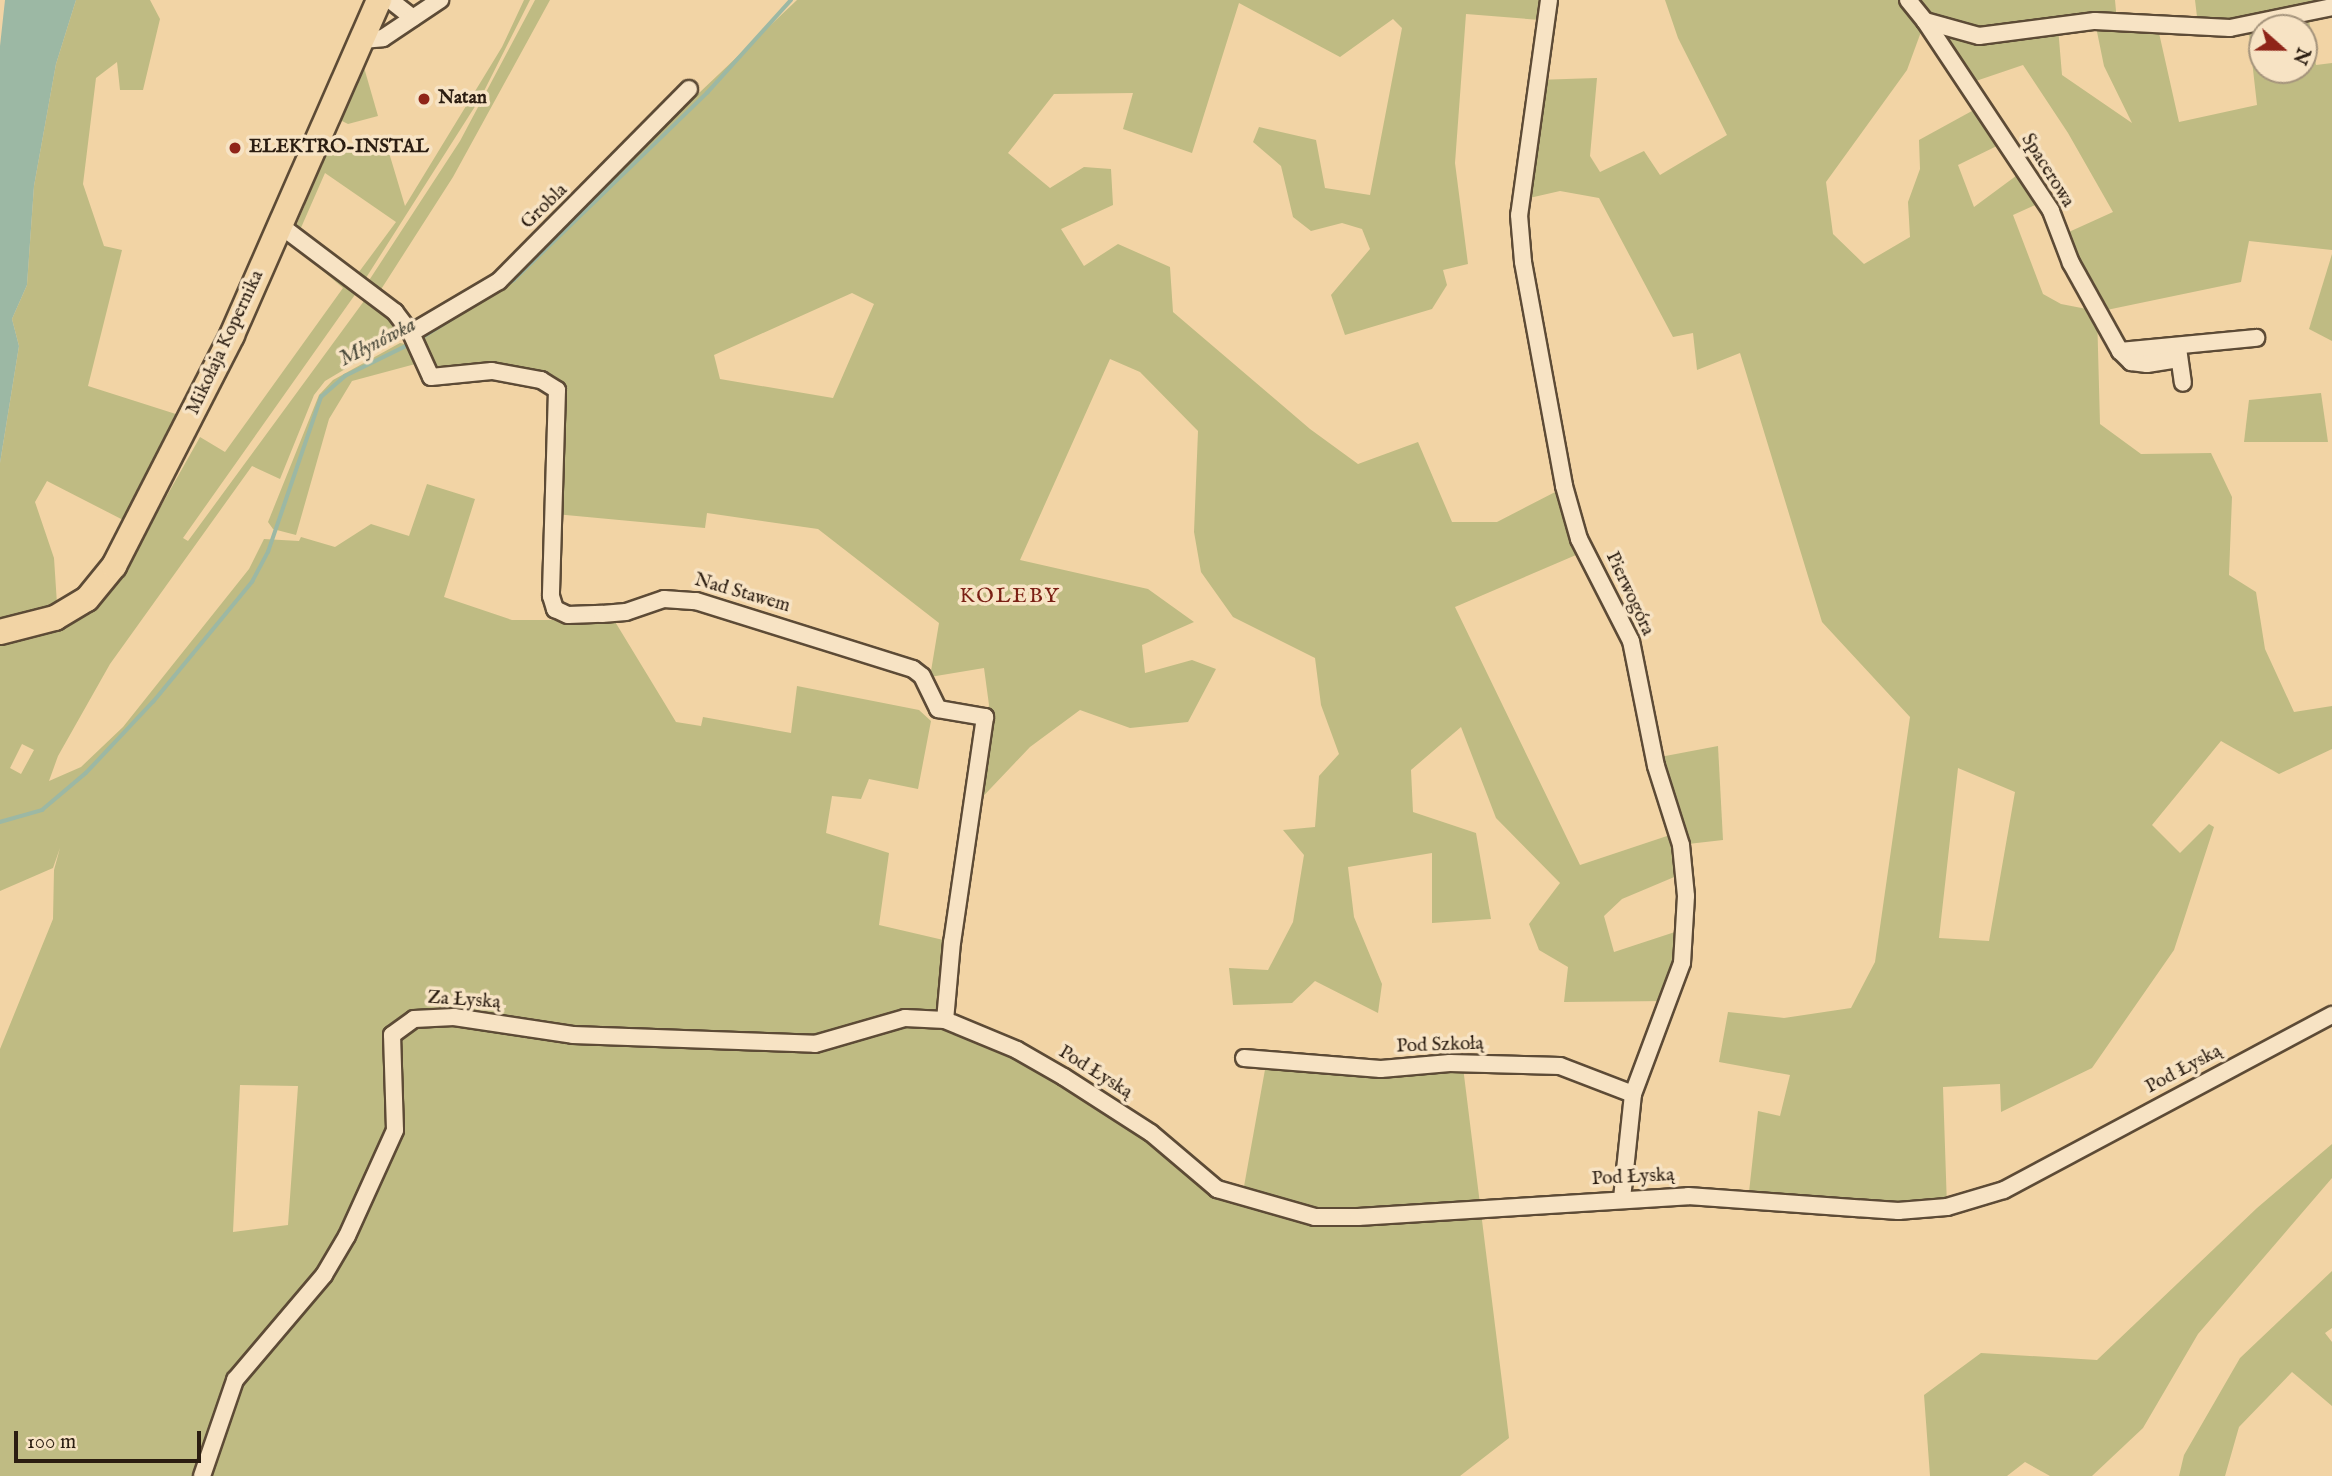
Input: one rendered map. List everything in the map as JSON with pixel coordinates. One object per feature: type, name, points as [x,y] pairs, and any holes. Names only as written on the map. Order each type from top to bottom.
[{"type":"main road","name":"Mikołaja Kopernika","points":[[5,631],[55,618],[87,599],[114,566],[232,335],[379,0]]},
{"type":"street","points":[[390,0],[413,18]]},
{"type":"street","points":[[362,40],[383,38],[440,0]]},
{"type":"street","name":"Pierwogóra","points":[[1549,0],[1519,215],[1523,262],[1564,486],[1579,539],[1631,641],[1656,766],[1681,845],[1686,896],[1682,963],[1633,1094],[1622,1199]]},
{"type":"street","name":"Spacerowa","points":[[1908,0],[1925,21],[2051,211],[2071,263],[2120,351],[2178,351],[2256,338]]},
{"type":"street","points":[[1925,21],[1979,36],[2095,22],[2230,28],[2332,7]]},
{"type":"street","name":"Grobla","points":[[411,333],[499,281],[689,89]]},
{"type":"street","name":"Nad Stawem","points":[[281,226],[395,312],[411,333],[431,377],[492,371],[541,380],[557,390],[551,596],[555,609],[568,615],[602,614],[664,598],[696,601],[913,669],[922,676],[938,709],[985,717],[952,942],[946,1020]]},
{"type":"street","points":[[2178,351],[2183,383]]},
{"type":"street","name":"Pod Łyską","points":[[946,1020],[1017,1050],[1064,1077],[1151,1133],[1217,1189],[1315,1217],[1359,1217],[1688,1196],[1898,1211],[1947,1207],[2004,1189],[2332,1015]]},
{"type":"street","name":"Za Łyską","points":[[202,1476],[235,1380],[324,1275],[347,1236],[395,1129],[392,1035],[414,1019],[454,1017],[573,1035],[815,1044],[905,1018],[946,1020]]},
{"type":"street","name":"Pod Szkołą","points":[[1244,1058],[1381,1069],[1450,1063],[1560,1066],[1633,1094]]},
{"type":"shaded area","points":[[5,0],[76,0],[56,64],[34,186],[27,285],[12,319],[19,346],[0,463],[0,46]]},
{"type":"shaded area","points":[[76,0],[150,0],[160,19],[143,90],[120,90],[117,62],[96,78],[83,184],[104,246],[122,250],[88,386],[182,416],[129,523],[47,481],[35,502],[54,558],[57,604],[0,622],[0,463],[19,346],[12,319],[27,285],[34,186],[56,64]]},
{"type":"shaded area","points":[[524,0],[530,0],[481,97],[364,281],[356,276],[396,222],[325,173],[300,230],[296,226],[327,153],[384,136],[405,206],[502,47]]},
{"type":"shaded area","points":[[535,0],[550,0],[453,177],[380,291],[368,282],[460,141]]},
{"type":"shaded area","points":[[797,0],[1544,0],[1540,20],[1466,14],[1455,163],[1468,264],[1443,270],[1447,285],[1432,309],[1345,335],[1331,295],[1370,249],[1362,229],[1342,223],[1311,231],[1293,217],[1281,166],[1253,142],[1259,127],[1316,140],[1325,188],[1370,195],[1402,28],[1393,19],[1340,57],[1239,3],[1192,153],[1123,129],[1133,93],[1054,94],[1008,153],[1050,188],[1084,167],[1111,169],[1113,205],[1061,229],[1084,266],[1118,244],[1170,267],[1173,312],[1310,429],[1358,464],[1418,442],[1452,522],[1497,522],[1561,489],[1583,552],[1455,607],[1580,865],[1670,835],[1679,875],[1622,899],[1604,916],[1614,952],[1678,931],[1666,1001],[1564,1002],[1568,967],[1539,950],[1529,924],[1560,883],[1496,818],[1461,727],[1411,770],[1413,812],[1476,833],[1491,919],[1432,923],[1432,853],[1348,867],[1354,917],[1382,984],[1378,1013],[1315,981],[1292,1003],[1233,1005],[1229,968],[1268,970],[1293,922],[1304,855],[1283,830],[1315,827],[1319,776],[1339,754],[1321,705],[1315,658],[1233,617],[1201,572],[1194,532],[1198,431],[1140,372],[1110,359],[1020,560],[1148,589],[1194,622],[1142,645],[1145,673],[1192,660],[1216,669],[1188,722],[1130,728],[1080,710],[1030,747],[972,808],[989,705],[984,668],[930,677],[939,623],[818,529],[707,513],[705,528],[555,514],[557,390],[541,380],[433,370],[416,336],[498,284]],"holes":[[[852,293],[874,304],[833,398],[720,379],[714,355]]]},
{"type":"shaded area","points":[[1665,0],[2115,0],[2117,22],[2157,24],[2179,122],[2257,105],[2255,84],[2318,84],[2318,65],[2332,63],[2332,250],[2249,241],[2241,282],[2097,312],[2100,424],[2141,454],[2211,453],[2232,497],[2229,575],[2256,592],[2265,649],[2294,712],[2332,706],[2332,749],[2279,774],[2221,741],[2152,825],[2180,853],[2209,824],[2214,827],[2174,950],[2092,1068],[2001,1112],[2000,1084],[1943,1087],[1947,1207],[1748,1201],[1758,1111],[1780,1116],[1790,1075],[1719,1062],[1728,1012],[1784,1018],[1851,1008],[1875,962],[1910,717],[1822,622],[1740,353],[1697,370],[1693,333],[1673,337],[1599,198],[1560,191],[1525,199],[1536,80],[1597,78],[1590,156],[1600,172],[1644,151],[1660,175],[1727,135],[1678,38]],"holes":[[[1925,21],[1967,84],[2023,65],[2068,133],[2113,212],[2060,236],[2097,311],[2061,304],[2043,294],[2013,215],[2044,201],[2024,170],[1974,207],[1958,165],[2005,142],[1981,106],[1919,140],[1920,169],[1908,202],[1910,237],[1864,264],[1833,234],[1826,182],[1907,70]],[[2095,22],[2104,66],[2132,123],[2062,75],[2058,27]],[[1958,768],[2015,792],[1989,941],[1939,938]]]},
{"type":"shaded area","points":[[2195,0],[2332,0],[2308,13],[2248,14],[2248,25],[2198,25]]},
{"type":"shaded area","points":[[363,64],[378,116],[348,124],[340,120],[341,113]]},
{"type":"shaded area","points":[[2332,254],[2332,341],[2309,329]]},
{"type":"shaded area","points":[[321,260],[359,289],[183,538],[188,541],[364,301],[374,299],[399,327],[399,337],[325,381],[314,395],[280,479],[252,466],[110,664],[58,756],[49,781],[81,767],[123,727],[249,569],[264,539],[299,541],[301,537],[335,547],[371,524],[409,536],[427,484],[475,499],[444,597],[512,620],[614,620],[676,722],[701,726],[703,717],[791,733],[797,686],[919,710],[931,721],[918,789],[869,779],[861,799],[832,796],[826,833],[889,853],[879,925],[952,942],[946,1020],[1064,1077],[1217,1189],[1243,1192],[1266,1064],[1231,1057],[1341,1067],[1463,1067],[1509,1438],[1460,1476],[0,1476],[0,1049],[53,919],[54,870],[60,848],[53,868],[0,891],[0,640],[125,570],[200,437],[225,452],[343,288],[316,265]],"holes":[[[22,744],[34,750],[21,774],[10,768]],[[240,1085],[298,1086],[288,1225],[233,1232]]]},
{"type":"shaded area","points":[[400,343],[411,345],[419,363],[352,381],[329,419],[296,535],[273,529],[268,522],[319,395],[333,380]]},
{"type":"shaded area","points":[[2321,393],[2328,442],[2244,442],[2249,400]]},
{"type":"shaded area","points":[[1718,746],[1723,840],[1688,844],[1660,757]]},
{"type":"shaded area","points":[[2332,1144],[2332,1178],[2198,1334],[2143,1428],[2092,1476],[2050,1476],[2025,1462],[2007,1476],[1930,1476],[1924,1395],[1981,1353],[2097,1360],[2257,1208]]},
{"type":"shaded area","points":[[2332,1271],[2332,1328],[2325,1333],[2332,1342],[2332,1406],[2292,1372],[2239,1427],[2225,1476],[2179,1476],[2184,1455],[2240,1358]]},
{"type":"waterway","name":"Młynówka","points":[[418,340],[514,280],[707,93],[791,0]]},
{"type":"waterway","name":"Młynówka","points":[[0,822],[42,810],[86,773],[153,702],[252,582],[268,552],[321,397],[345,376],[412,343]]},
{"type":"place","name":"Natan","points":[[424,99]]},
{"type":"place","name":"ELEKTRO-INSTAL","points":[[235,148]]},
{"type":"district","name":"KOLEBY","points":[[1010,597]]}]
